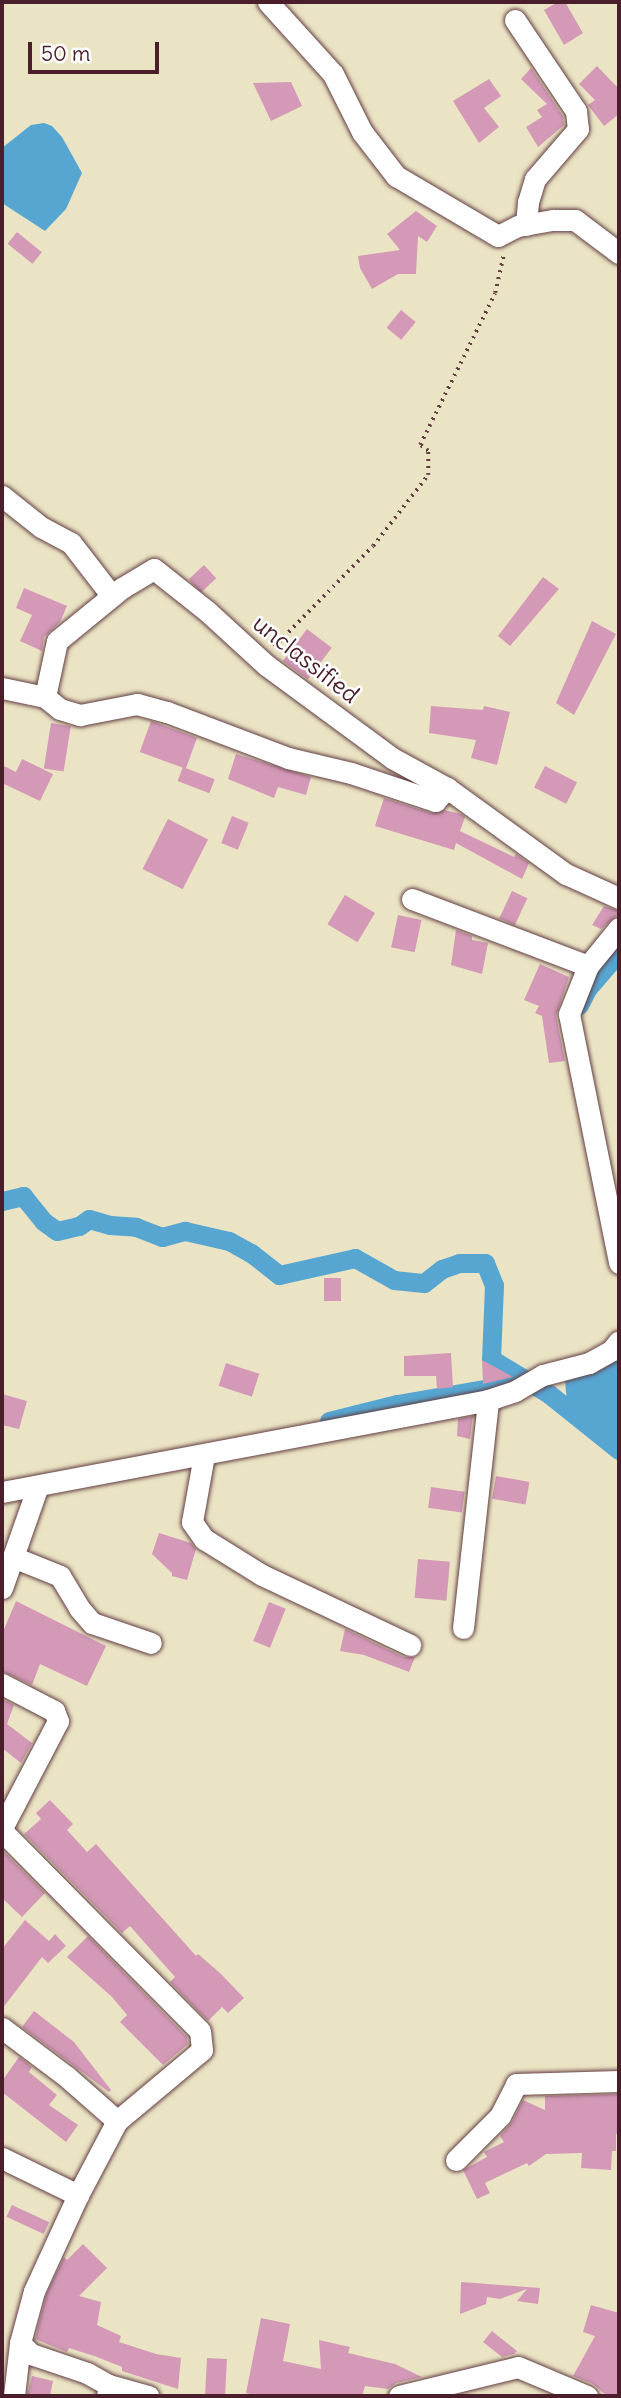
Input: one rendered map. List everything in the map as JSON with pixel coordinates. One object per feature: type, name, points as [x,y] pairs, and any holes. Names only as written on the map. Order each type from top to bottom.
[{"type":"street","points":[[268,2],[333,74],[362,132],[396,176],[498,236],[517,228],[575,220],[619,253]]},
{"type":"street","points":[[515,20],[576,111],[578,129],[535,179],[517,228]]},
{"type":"street","points":[[2,496],[41,527],[71,543],[112,596]]},
{"type":"street","name":"unclassified","points":[[45,697],[57,641],[112,596],[154,569],[206,611],[262,662],[392,758],[447,788],[566,874],[619,898]]},
{"type":"street","points":[[2,688],[45,697],[60,709],[80,715],[137,704],[167,712],[288,758],[351,774],[435,801],[447,788]]},
{"type":"street","points":[[412,899],[588,966]]},
{"type":"street","points":[[619,928],[588,966],[569,1014],[619,1264]]},
{"type":"street","points":[[2,1492],[488,1400],[534,1380],[589,1363],[612,1350],[619,1340]]},
{"type":"street","points":[[463,1628],[488,1400]]},
{"type":"street","points":[[204,1455],[192,1522],[204,1539],[262,1575],[410,1645]]},
{"type":"street","points":[[2,1588],[38,1486]]},
{"type":"street","points":[[13,1557],[60,1576],[79,1608],[92,1623],[151,1643]]},
{"type":"street","points":[[2,1684],[54,1712],[58,1721],[2,1830],[200,2031],[202,2050],[117,2121],[78,2195],[34,2291],[20,2343],[14,2396]]},
{"type":"street","points":[[2,2028],[66,2076],[117,2121]]},
{"type":"street","points":[[456,2160],[500,2116],[516,2084],[619,2081]]},
{"type":"street","points":[[2,2158],[78,2195]]},
{"type":"street","points":[[20,2343],[31,2354],[87,2373],[108,2391],[148,2396]]},
{"type":"street","points":[[398,2396],[518,2367],[587,2396]]},
{"type":"path","points":[[262,662],[373,546],[428,475],[428,451],[420,445],[495,293],[517,228]]},
{"type":"water","points":[[44,123],[52,126],[62,137],[82,173],[66,209],[45,231],[2,203],[2,148],[31,125]]},
{"type":"water","points":[[616,1370],[619,1386],[619,1442],[567,1402],[565,1381]]},
{"type":"building","points":[[558,2],[565,2],[583,33],[564,45],[544,10]]},
{"type":"building","points":[[597,66],[619,89],[619,114],[604,126],[588,105],[595,100],[579,84]]},
{"type":"building","points":[[531,68],[563,116],[564,125],[538,147],[526,127],[542,117],[537,110],[547,104],[521,79]]},
{"type":"building","points":[[489,79],[501,96],[484,108],[499,127],[479,143],[453,101]]},
{"type":"building","points":[[291,82],[302,106],[271,121],[253,83]]},
{"type":"building","points":[[416,211],[437,226],[427,242],[418,236],[416,274],[398,274],[372,289],[360,268],[358,256],[400,250],[387,234]]},
{"type":"building","points":[[17,232],[42,252],[32,264],[8,244]]},
{"type":"building","points":[[401,310],[416,322],[401,340],[387,328]]},
{"type":"building","points":[[204,565],[216,578],[201,592],[189,579]]},
{"type":"building","points":[[543,577],[559,589],[510,646],[498,636]]},
{"type":"building","points":[[24,588],[67,606],[60,622],[44,637],[42,651],[20,641],[32,615],[16,608]]},
{"type":"building","points":[[592,621],[616,634],[574,715],[556,703]]},
{"type":"building","points":[[307,629],[332,648],[308,680],[283,661]]},
{"type":"building","points":[[431,706],[483,710],[484,706],[510,712],[497,765],[471,758],[476,740],[429,733]]},
{"type":"building","points":[[151,721],[197,738],[186,769],[140,752]]},
{"type":"building","points":[[51,723],[71,726],[64,772],[44,768]]},
{"type":"building","points":[[236,754],[311,777],[306,795],[278,787],[274,798],[228,779]]},
{"type":"building","points":[[22,759],[53,774],[40,801],[2,783],[2,765],[16,772]]},
{"type":"building","points":[[545,766],[577,782],[566,804],[534,787]]},
{"type":"building","points":[[183,767],[215,779],[209,793],[178,781]]},
{"type":"building","points":[[384,798],[431,813],[444,810],[461,814],[465,817],[460,831],[514,857],[516,854],[529,863],[522,879],[456,843],[454,850],[375,826]]},
{"type":"building","points":[[232,816],[249,823],[238,850],[221,843]]},
{"type":"building","points":[[168,819],[208,839],[183,889],[143,869]]},
{"type":"building","points":[[512,891],[527,898],[515,925],[499,918]]},
{"type":"building","points":[[345,895],[375,913],[357,942],[327,924]]},
{"type":"building","points":[[604,906],[619,911],[619,914],[601,929],[592,925]]},
{"type":"building","points":[[398,915],[421,920],[415,952],[391,947]]},
{"type":"building","points":[[456,930],[472,936],[472,940],[488,943],[482,974],[451,965]]},
{"type":"building","points":[[540,964],[569,977],[556,1016],[565,1061],[549,1063],[542,1016],[535,1013],[539,1006],[524,1000]]},
{"type":"building","points":[[324,1278],[341,1278],[341,1301],[324,1301]]},
{"type":"building","points":[[451,1353],[453,1387],[437,1389],[436,1376],[404,1376],[404,1356]]},
{"type":"building","points":[[482,1360],[513,1377],[483,1384]]},
{"type":"building","points":[[226,1363],[259,1374],[252,1397],[219,1386]]},
{"type":"building","points":[[2,1394],[27,1401],[19,1429],[2,1425]]},
{"type":"building","points":[[473,1416],[470,1439],[457,1436],[458,1419]]},
{"type":"building","points":[[496,1476],[529,1482],[525,1505],[492,1499]]},
{"type":"building","points":[[431,1487],[465,1492],[462,1513],[428,1508]]},
{"type":"building","points":[[159,1533],[191,1543],[196,1549],[187,1580],[172,1576],[152,1554]]},
{"type":"building","points":[[418,1559],[450,1562],[446,1601],[415,1598]]},
{"type":"building","points":[[16,1601],[106,1646],[87,1686],[40,1664],[32,1685],[2,1671],[2,1634]]},
{"type":"building","points":[[269,1602],[286,1609],[270,1648],[253,1641]]},
{"type":"building","points":[[345,1629],[404,1657],[415,1657],[409,1672],[364,1655],[340,1651]]},
{"type":"building","points":[[2,1699],[14,1705],[7,1724],[32,1743],[21,1763],[2,1748]]},
{"type":"building","points":[[50,1800],[73,1824],[67,1830],[87,1852],[96,1844],[196,1956],[198,1954],[220,1973],[244,1998],[228,2013],[222,2007],[208,2021],[170,1982],[175,1977],[130,1926],[122,1933],[24,1834],[41,1819],[36,1813]]},
{"type":"building","points":[[4,1852],[45,1893],[22,1917],[2,1898]]},
{"type":"building","points":[[25,1920],[49,1941],[55,1934],[66,1946],[48,1963],[42,1957],[2,2009],[2,1949]]},
{"type":"building","points":[[88,1936],[187,2037],[188,2044],[163,2065],[120,2022],[127,2015],[112,1997],[67,1957]]},
{"type":"building","points":[[34,2011],[74,2042],[111,2090],[109,2092],[22,2027]]},
{"type":"building","points":[[19,2057],[32,2067],[29,2072],[57,2095],[49,2105],[78,2125],[66,2142],[2,2092],[2,2081]]},
{"type":"building","points":[[619,2094],[619,2134],[616,2134],[616,2151],[612,2151],[611,2170],[581,2168],[582,2153],[546,2154],[529,2166],[527,2163],[485,2183],[490,2193],[477,2199],[463,2170],[487,2157],[484,2152],[504,2142],[500,2136],[512,2122],[523,2100],[545,2110],[545,2096]]},
{"type":"building","points":[[12,2205],[49,2222],[44,2234],[7,2217]]},
{"type":"building","points":[[83,2244],[107,2268],[79,2296],[101,2302],[97,2325],[121,2336],[119,2342],[156,2354],[181,2358],[178,2389],[122,2371],[122,2367],[97,2357],[69,2348],[67,2352],[35,2339],[46,2295],[64,2257],[67,2260]]},
{"type":"building","points":[[461,2282],[540,2288],[538,2304],[517,2301],[527,2289],[500,2299],[487,2297],[486,2304],[460,2314]]},
{"type":"building","points":[[591,2305],[619,2313],[619,2396],[607,2396],[593,2384],[573,2376],[595,2336],[583,2332]]},
{"type":"building","points":[[261,2318],[290,2324],[283,2361],[321,2369],[319,2340],[350,2347],[348,2353],[395,2364],[422,2377],[396,2383],[388,2389],[365,2386],[362,2396],[260,2396],[246,2393]]},
{"type":"building","points":[[492,2331],[517,2351],[502,2357],[483,2342]]},
{"type":"building","points":[[207,2358],[227,2359],[225,2395],[205,2394]]},
{"type":"building","points":[[32,2376],[53,2381],[50,2396],[27,2396]]},
{"type":"waterway","points":[[579,1005],[587,989],[619,952]]},
{"type":"waterway","points":[[2,1201],[23,1196],[43,1221],[57,1231],[79,1226],[89,1219],[110,1225],[136,1227],[162,1237],[185,1231],[229,1241],[251,1253],[279,1275],[355,1258],[394,1280],[424,1283],[442,1269],[459,1263],[485,1263],[494,1285],[491,1359],[549,1394],[619,1450]]},
{"type":"waterway","points":[[579,1371],[619,1363]]},
{"type":"waterway","points":[[329,1421],[397,1404],[519,1383]]}]
